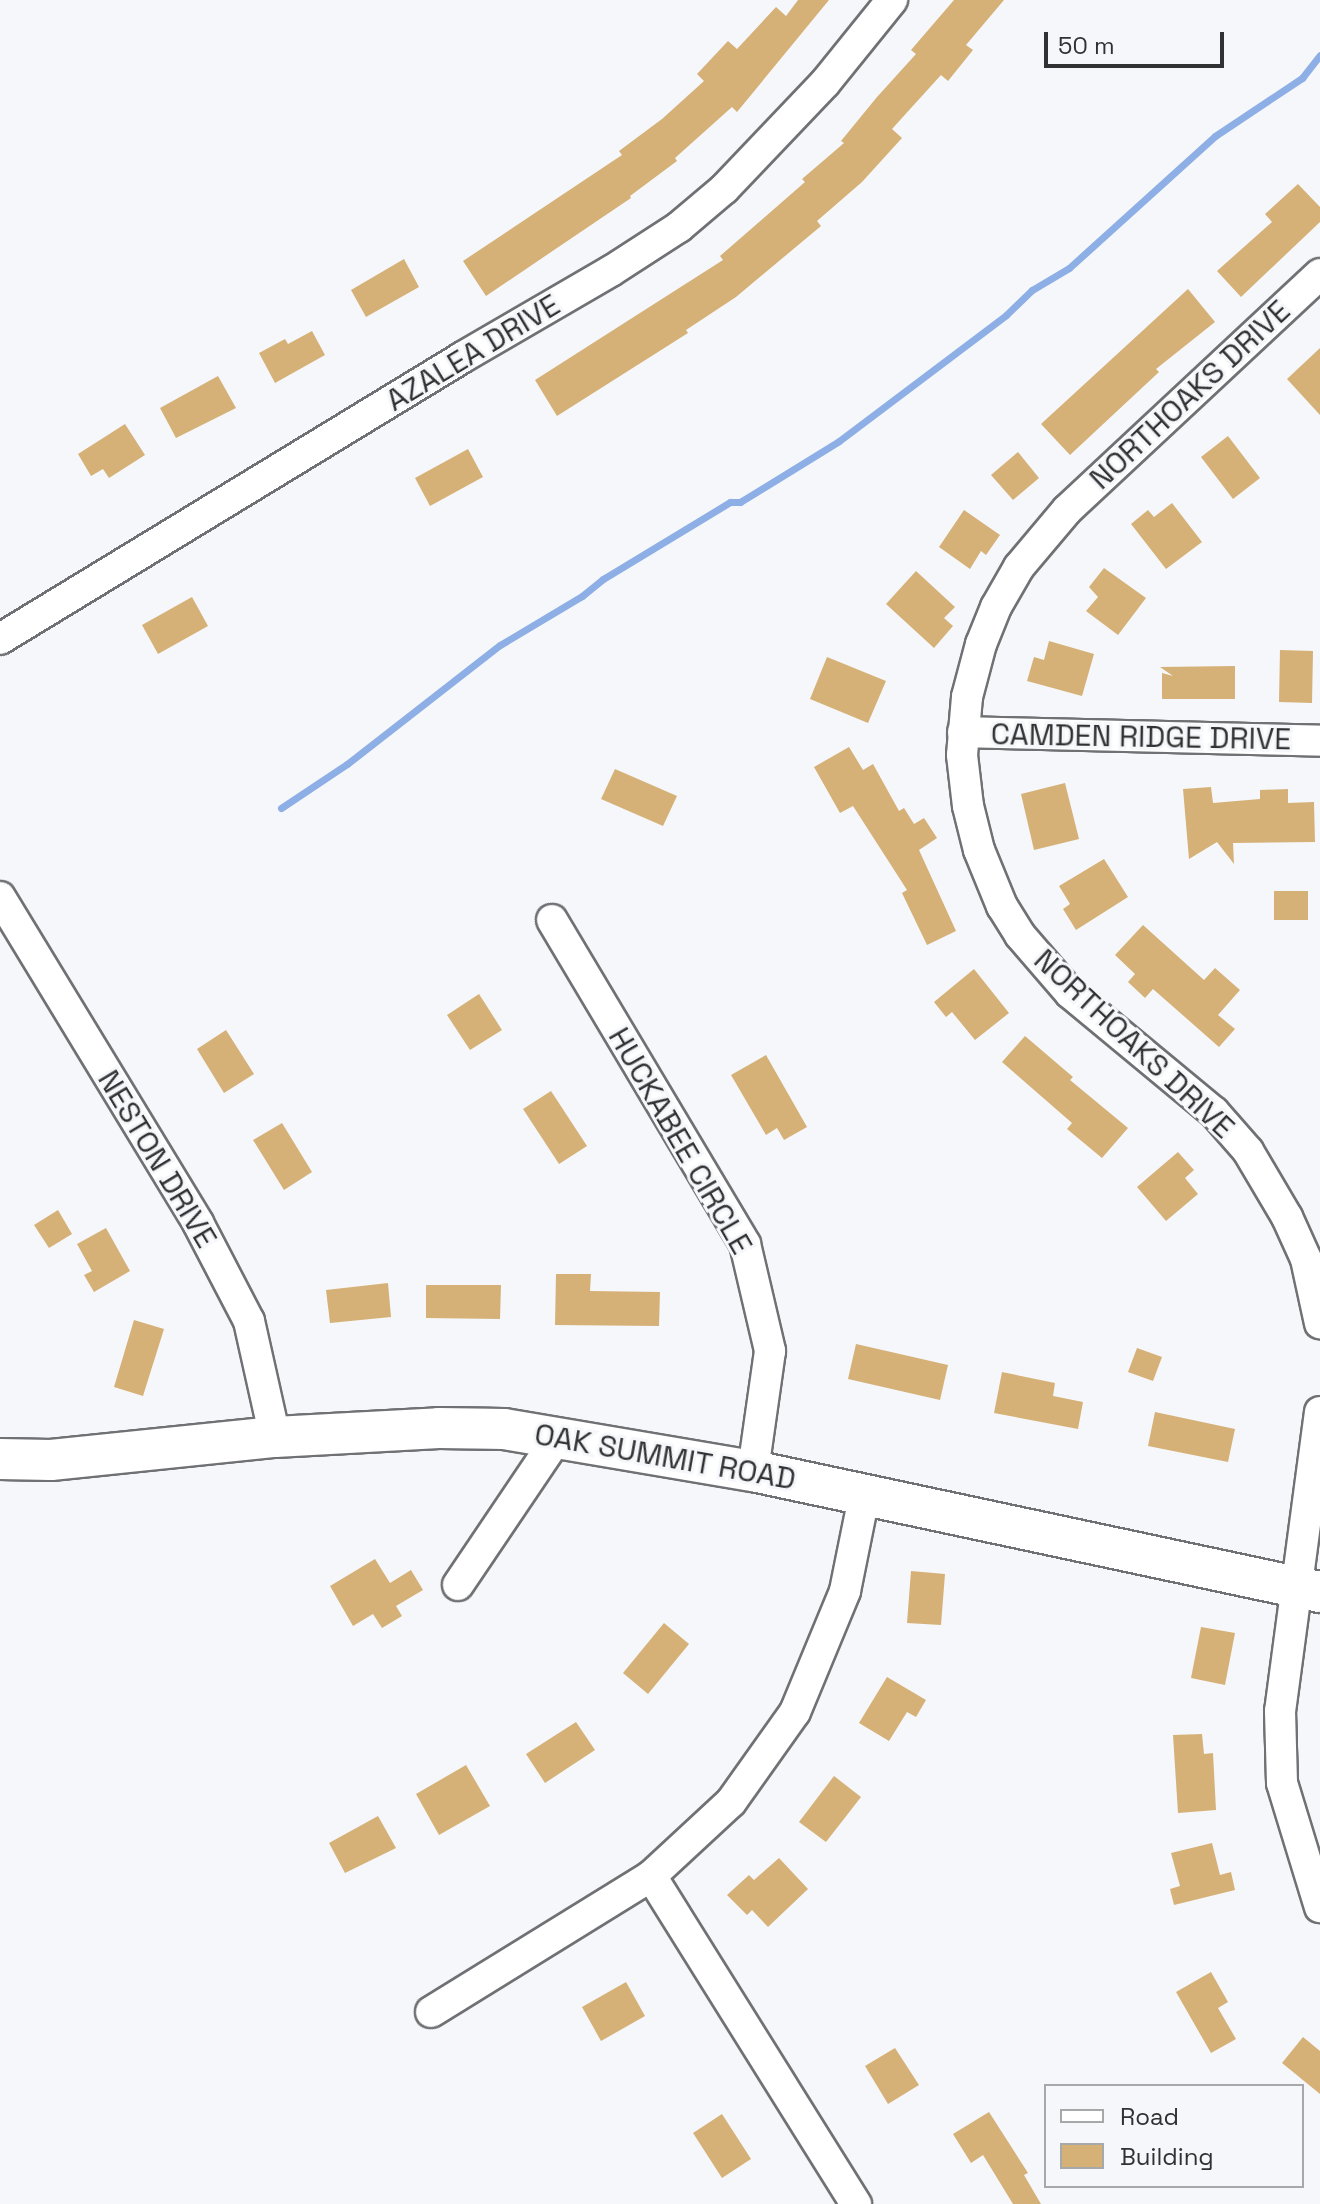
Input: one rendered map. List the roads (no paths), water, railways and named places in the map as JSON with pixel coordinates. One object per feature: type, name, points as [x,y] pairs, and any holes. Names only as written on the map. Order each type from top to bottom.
[{"type":"main road","name":"OAK SUMMIT ROAD","points":[[0,1459],[51,1460],[275,1437],[439,1428],[504,1429],[559,1435],[753,1471],[1308,1590]]},
{"type":"street","name":"AZALEA DRIVE","points":[[0,639],[679,227],[724,189],[825,83],[892,0]]},
{"type":"street","name":"NORTHOAKS DRIVE","points":[[1317,282],[1043,535],[1019,567],[996,607],[970,685],[963,732],[968,806],[979,850],[1002,906],[1020,935],[1070,993],[1196,1095],[1248,1151],[1287,1217],[1306,1259],[1320,1323]]},
{"type":"street","name":"CAMDEN RIDGE DRIVE","points":[[963,732],[1320,741]]},
{"type":"street","name":"NESTON DRIVE","points":[[0,897],[198,1223],[249,1321],[275,1437]]},
{"type":"street","name":"HUCKABEE CIRCLE","points":[[552,920],[745,1244],[770,1351],[753,1471]]},
{"type":"street","points":[[1320,1412],[1308,1590],[1280,1711],[1282,1783],[1320,1907]]},
{"type":"street","points":[[458,1585],[559,1435]]},
{"type":"street","points":[[431,2012],[651,1876],[731,1802],[795,1712],[845,1591],[864,1497]]},
{"type":"street","points":[[651,1876],[856,2204]]},
{"type":"waterway","points":[[281,808],[347,764],[500,645],[730,502],[740,502],[839,441],[1006,315],[1032,290],[1069,268],[1215,136],[1302,78],[1320,55]]}]
